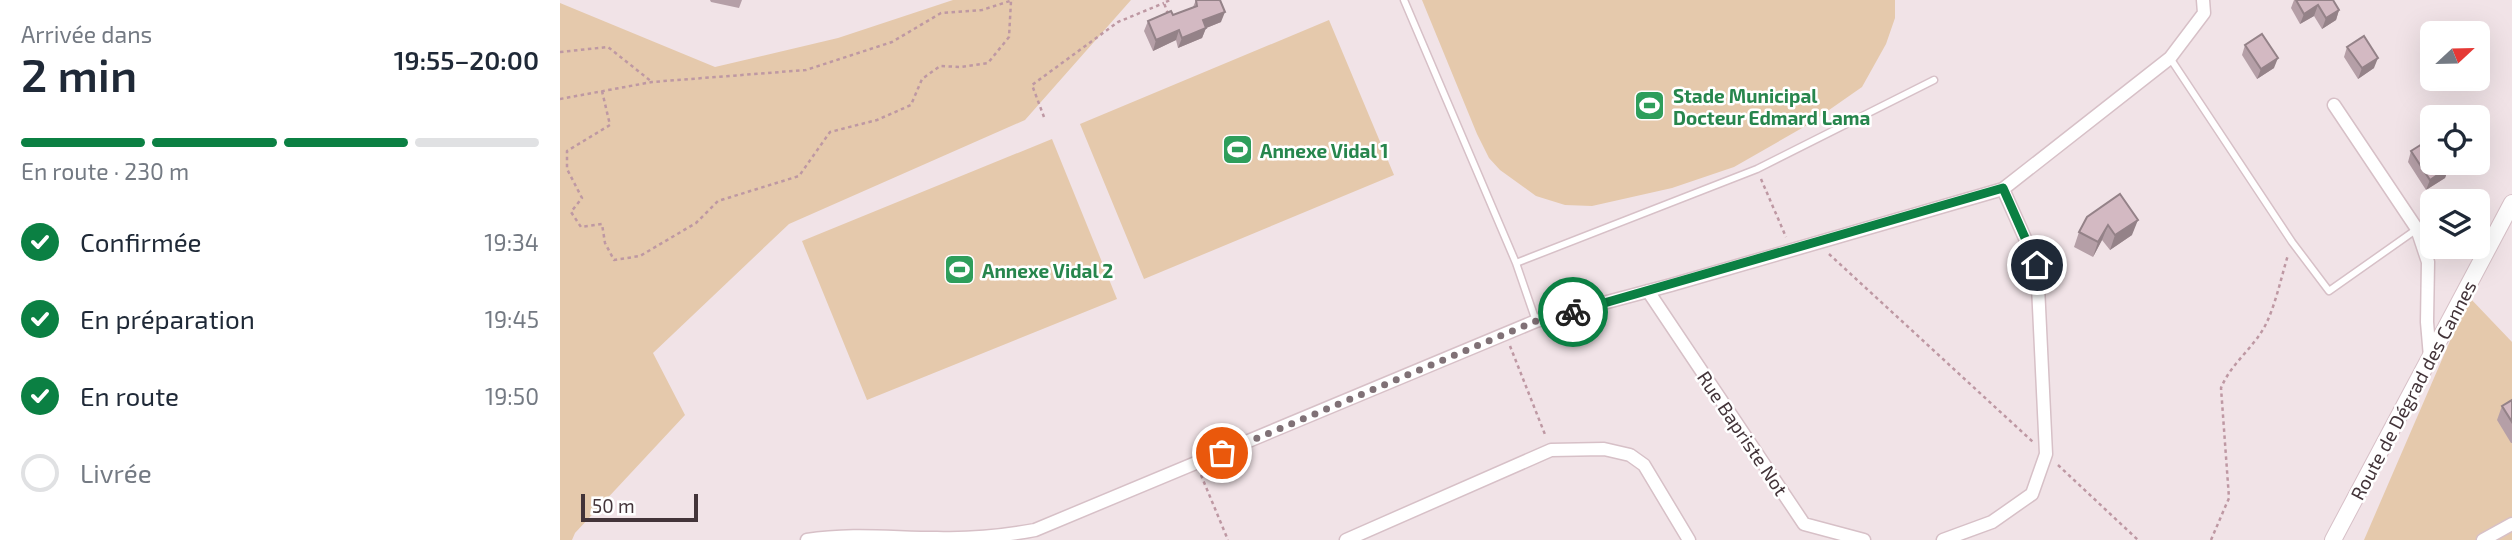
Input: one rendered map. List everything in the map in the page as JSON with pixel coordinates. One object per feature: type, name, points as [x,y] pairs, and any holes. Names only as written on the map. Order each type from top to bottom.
[{"type":"street","points":[[807,540],[865,535],[940,538],[1023,536],[1536,321],[2003,188],[2170,58],[2204,13],[2203,0]]},
{"type":"street","points":[[2334,105],[2417,229],[2428,262],[2427,322],[2430,357]]},
{"type":"street","points":[[1943,540],[1992,522],[2032,494],[2046,454],[2037,265],[2003,188]]},
{"type":"street","name":"Route de Dégrad des Cannes","points":[[2333,540],[2512,203]]},
{"type":"street","name":"Rue Bapriste Not","points":[[1648,291],[1804,524],[1864,540]]},
{"type":"street","points":[[1346,540],[1551,450],[1604,449],[1630,455],[1644,465],[1689,540]]},
{"type":"street","points":[[2483,540],[2512,524]]},
{"type":"lane","points":[[1404,0],[1516,263],[1536,321]]},
{"type":"lane","points":[[2170,58],[2292,242],[2329,291],[2417,229]]},
{"type":"lane","points":[[1516,263],[1757,169],[1934,80]]},
{"type":"path","points":[[560,99],[602,91],[652,82],[806,71],[892,42],[941,13],[982,10],[1012,0],[1009,37],[988,63],[960,67],[940,66],[922,79],[911,105],[877,120],[830,132],[799,176],[718,201],[696,223],[640,256],[614,260],[605,243],[602,224],[581,227],[570,212],[582,198],[567,169],[567,151],[610,125],[602,91]]},
{"type":"path","points":[[1044,117],[1032,85],[1118,22],[1170,0]]},
{"type":"path","points":[[1164,3],[1172,24]]},
{"type":"path","points":[[560,52],[608,47],[652,82]]},
{"type":"path","points":[[1757,169],[1791,250]]},
{"type":"path","points":[[2211,540],[2229,498],[2221,388],[2227,374],[2253,346],[2266,324],[2292,242]]},
{"type":"path","points":[[1816,243],[2138,540]]},
{"type":"path","points":[[1505,335],[1551,450]]},
{"type":"path","points":[[1196,463],[1228,540]]},
{"type":"shaded area","points":[[953,0],[1131,0],[1025,120],[789,224],[653,353],[685,415],[575,533],[572,540],[560,540],[560,3],[715,67],[838,38]]},
{"type":"shaded area","name":"Stade Municipal Docteur Edmard Lama","points":[[1422,0],[1895,0],[1895,18],[1886,44],[1862,87],[1809,124],[1734,167],[1672,188],[1592,206],[1565,205],[1536,196],[1500,170],[1489,158]]},
{"type":"shaded area","name":"Annexe Vidal 1","points":[[1329,20],[1394,175],[1144,279],[1080,124]]},
{"type":"shaded area","name":"Annexe Vidal 2","points":[[1052,139],[1117,299],[867,400],[802,241]]},
{"type":"shaded area","points":[[2469,297],[2512,342],[2512,540],[2364,540]]},
{"type":"building","points":[[1196,0],[1220,0],[1225,12],[1203,20],[1206,28],[1182,38],[1179,30],[1156,40],[1148,21],[1171,11],[1173,15],[1197,6]]},
{"type":"building","points":[[2296,0],[2333,0],[2339,10],[2326,18],[2318,5],[2304,14]]},
{"type":"building","points":[[2262,34],[2278,58],[2261,69],[2245,45]]},
{"type":"building","points":[[2364,36],[2378,58],[2362,68],[2347,47]]},
{"type":"building","points":[[2420,145],[2420,165],[2411,151]]},
{"type":"building","points":[[2120,194],[2138,220],[2115,235],[2108,225],[2098,242],[2079,232],[2087,217]]},
{"type":"building","points":[[2512,400],[2512,422],[2502,406]]},
{"type":"way so far","points":[[1222,453],[1536,321],[1573,312]]},
{"type":"place","name":"Stade Municipal Docteur Edmard Lama","points":[[1650,106]]},
{"type":"place","name":"Annexe Vidal 1","points":[[1237,150]]},
{"type":"place","name":"Annexe Vidal 2","points":[[959,270]]},
{"type":"route","points":[[1573,312],[2003,188],[2037,265]]}]
